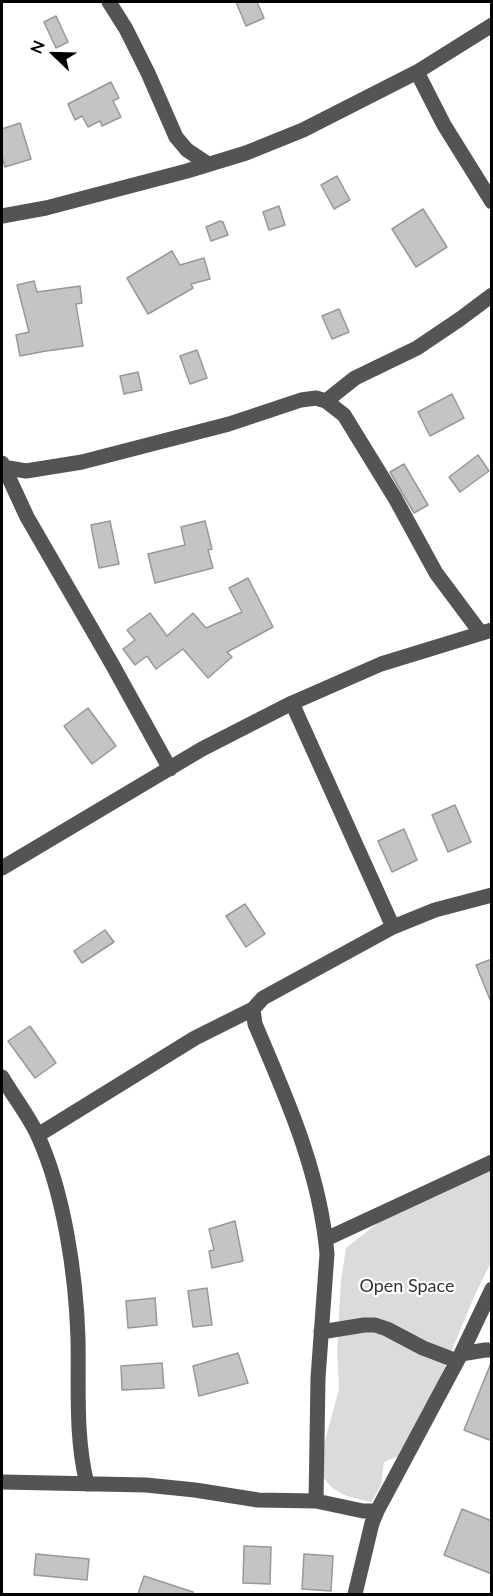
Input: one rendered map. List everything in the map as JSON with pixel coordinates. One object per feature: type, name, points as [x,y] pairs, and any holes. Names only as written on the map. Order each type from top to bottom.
[{"type":"street","points":[[109,2],[126,29],[148,73],[176,137],[187,150],[208,164]]},
{"type":"street","points":[[2,216],[46,208],[246,153],[303,130],[417,72],[492,25]]},
{"type":"street","points":[[417,72],[444,125],[492,202]]},
{"type":"street","points":[[326,401],[355,378],[417,348],[492,294]]},
{"type":"street","points":[[2,465],[26,471],[82,462],[230,424],[302,400],[316,398],[326,401],[344,415],[395,498],[436,573],[486,631],[381,664],[292,703],[202,749],[2,868]]},
{"type":"street","points":[[2,465],[37,535],[170,769]]},
{"type":"street","points":[[292,703],[393,927]]},
{"type":"street","points":[[38,1135],[195,1038],[254,1009],[263,998],[393,927],[435,910],[492,895]]},
{"type":"street","points":[[254,1009],[255,1024],[304,1144],[319,1199],[326,1239],[316,1501]]},
{"type":"street","points":[[2,1077],[38,1135],[62,1206],[78,1334],[78,1436],[87,1484]]},
{"type":"street","points":[[326,1239],[492,1162]]},
{"type":"street","points":[[356,1594],[372,1524],[378,1510],[459,1357],[492,1289]]},
{"type":"street","points":[[321,1332],[375,1325],[423,1348],[459,1357],[492,1350]]},
{"type":"street","points":[[2,1482],[156,1486],[258,1500],[316,1501],[363,1511],[378,1510]]},
{"type":"green space","name":"Open Space","points":[[491,1164],[491,1262],[409,1452],[384,1462],[381,1486],[371,1502],[339,1492],[327,1483],[318,1466],[339,1389],[337,1351],[341,1280],[346,1248],[400,1206]]},
{"type":"building","points":[[236,2],[257,2],[264,18],[246,26]]},
{"type":"building","points":[[56,16],[68,42],[56,48],[44,22]]},
{"type":"building","points":[[111,82],[119,98],[113,101],[121,117],[102,126],[100,121],[88,127],[82,116],[75,120],[68,104]]},
{"type":"building","points":[[20,123],[31,159],[5,167],[2,155],[2,129]]},
{"type":"building","points":[[337,176],[350,200],[334,209],[321,185]]},
{"type":"building","points":[[279,206],[285,225],[269,230],[263,212]]},
{"type":"building","points":[[423,209],[447,247],[416,267],[392,229]]},
{"type":"building","points":[[220,221],[223,222],[228,235],[211,241],[206,227]]},
{"type":"building","points":[[172,251],[180,265],[204,258],[210,279],[191,284],[193,288],[148,314],[127,278]]},
{"type":"building","points":[[34,281],[37,292],[80,286],[82,303],[76,304],[83,346],[20,356],[16,335],[29,332],[17,285]]},
{"type":"building","points":[[339,309],[349,332],[332,339],[322,316]]},
{"type":"building","points":[[197,350],[207,378],[190,384],[180,356]]},
{"type":"building","points":[[138,372],[142,390],[124,394],[120,376]]},
{"type":"building","points":[[452,394],[464,418],[430,436],[418,412]]},
{"type":"building","points":[[478,455],[489,471],[460,492],[449,477]]},
{"type":"building","points":[[404,464],[428,505],[414,513],[390,472]]},
{"type":"building","points":[[110,521],[119,564],[99,568],[91,525]]},
{"type":"building","points":[[205,521],[212,549],[208,550],[213,568],[155,583],[148,554],[185,545],[181,527]]},
{"type":"building","points":[[248,578],[273,627],[227,652],[232,657],[208,678],[183,649],[156,669],[147,656],[135,665],[123,649],[135,640],[127,630],[150,613],[167,636],[193,613],[206,628],[242,612],[229,588]]},
{"type":"building","points":[[88,708],[116,746],[92,764],[64,726]]},
{"type":"building","points":[[455,805],[471,842],[448,852],[432,815]]},
{"type":"building","points":[[404,829],[417,860],[392,872],[378,841]]},
{"type":"building","points":[[245,904],[265,934],[246,947],[226,916]]},
{"type":"building","points":[[105,930],[114,942],[82,963],[74,951]]},
{"type":"building","points":[[492,959],[492,1002],[491,1002],[476,965]]},
{"type":"building","points":[[30,1026],[56,1063],[35,1078],[8,1041]]},
{"type":"building","points":[[235,1221],[243,1261],[212,1268],[209,1251],[214,1250],[209,1229]]},
{"type":"building","points":[[207,1288],[212,1325],[193,1327],[188,1291]]},
{"type":"building","points":[[155,1298],[157,1325],[128,1328],[126,1301]]},
{"type":"building","points":[[238,1353],[248,1383],[199,1396],[193,1366]]},
{"type":"building","points":[[162,1363],[164,1388],[122,1390],[121,1366]]},
{"type":"building","points":[[492,1363],[492,1441],[464,1430]]},
{"type":"building","points":[[462,1509],[492,1521],[492,1574],[444,1555]]},
{"type":"building","points":[[244,1546],[271,1547],[270,1584],[243,1583]]},
{"type":"building","points":[[36,1554],[89,1559],[87,1580],[34,1575]]},
{"type":"building","points":[[304,1554],[333,1556],[331,1591],[302,1589]]},
{"type":"building","points":[[144,1576],[193,1592],[192,1594],[138,1594]]}]
